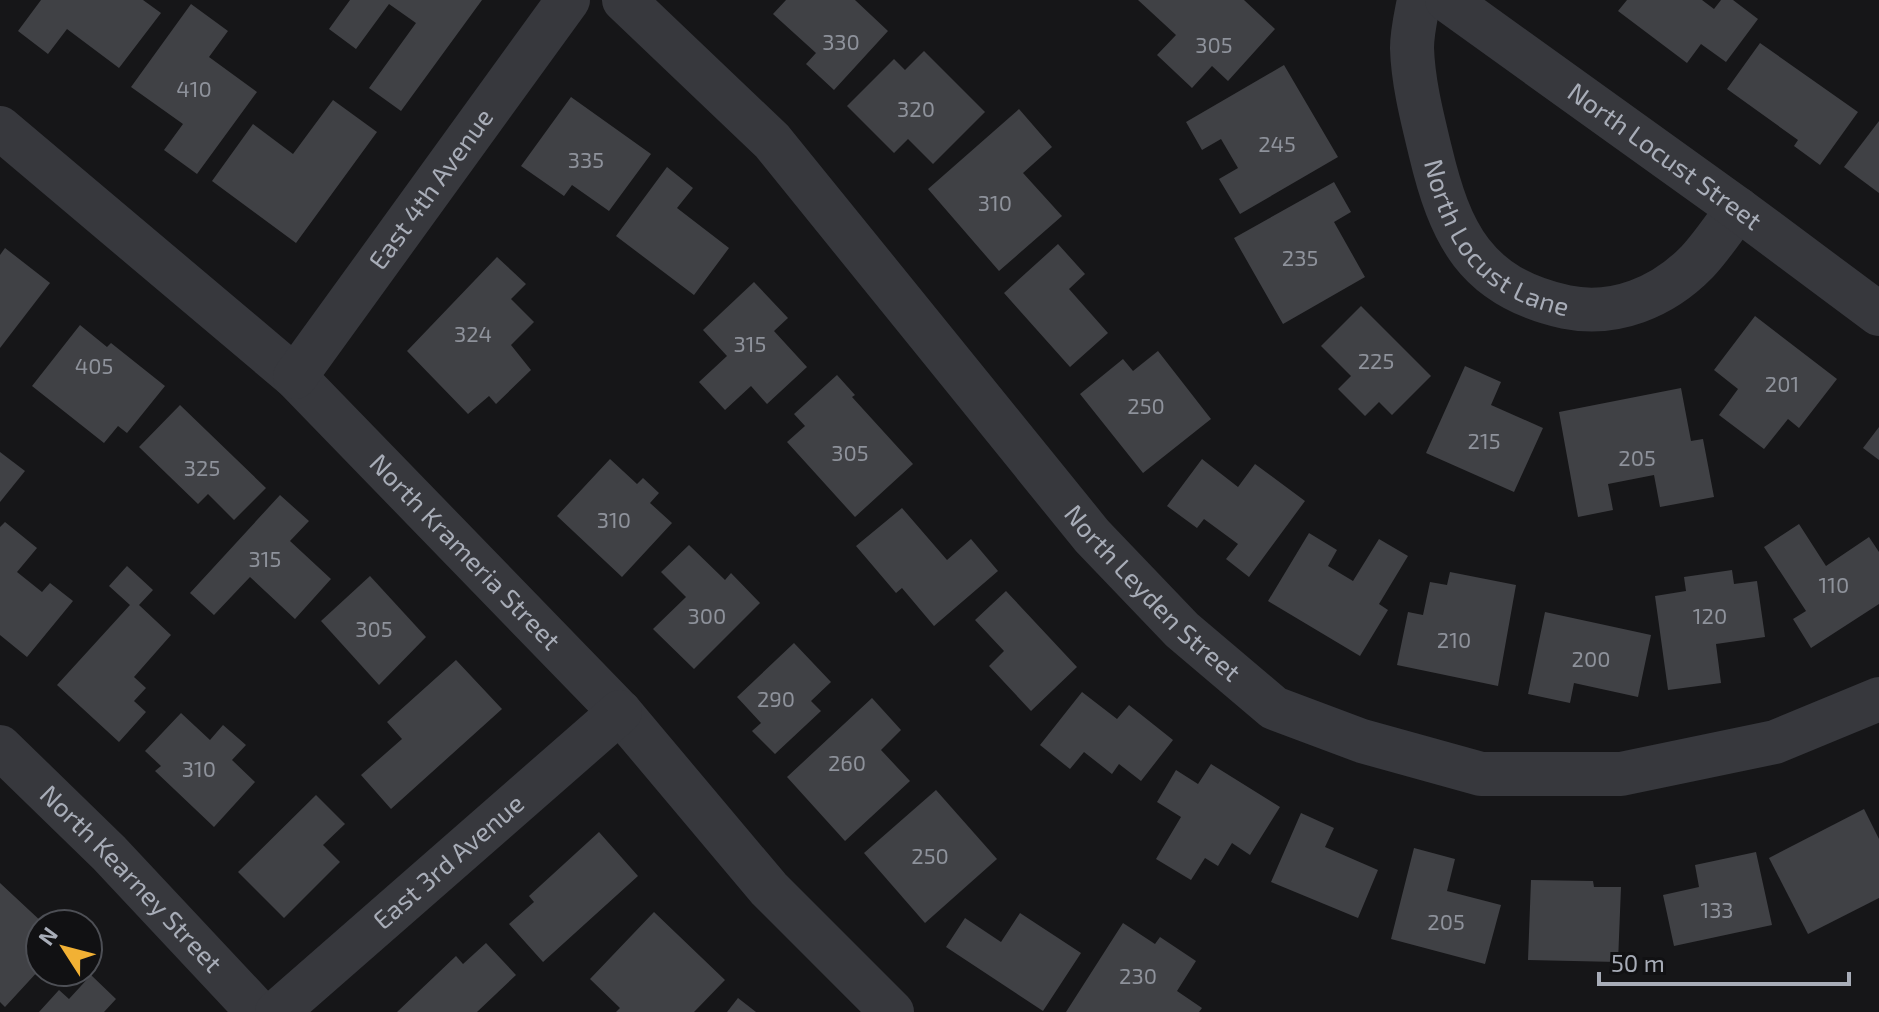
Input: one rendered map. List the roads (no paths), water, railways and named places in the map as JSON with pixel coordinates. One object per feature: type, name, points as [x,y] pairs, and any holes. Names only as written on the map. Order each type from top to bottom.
[{"type":"street","name":"East 4th Avenue","points":[[295,377],[568,0]]},
{"type":"street","name":"North Leyden Street","points":[[624,0],[772,141],[1092,536],[1182,630],[1274,708],[1362,741],[1481,774],[1621,774],[1775,742],[1879,699]]},
{"type":"street","name":"North Locust Lane","points":[[1419,0],[1412,47],[1420,108],[1442,200],[1459,238],[1505,284],[1536,300],[1578,309],[1617,309],[1658,293],[1697,262],[1738,209]]},
{"type":"street","name":"North Locust Street","points":[[1447,0],[1879,314]]},
{"type":"street","name":"North Krameria Street","points":[[0,128],[295,377],[620,712],[769,889],[892,1012]]},
{"type":"street","name":"East 3rd Avenue","points":[[277,1012],[620,712]]},
{"type":"street","name":"North Kearney Street","points":[[0,747],[109,853],[258,1012]]}]
